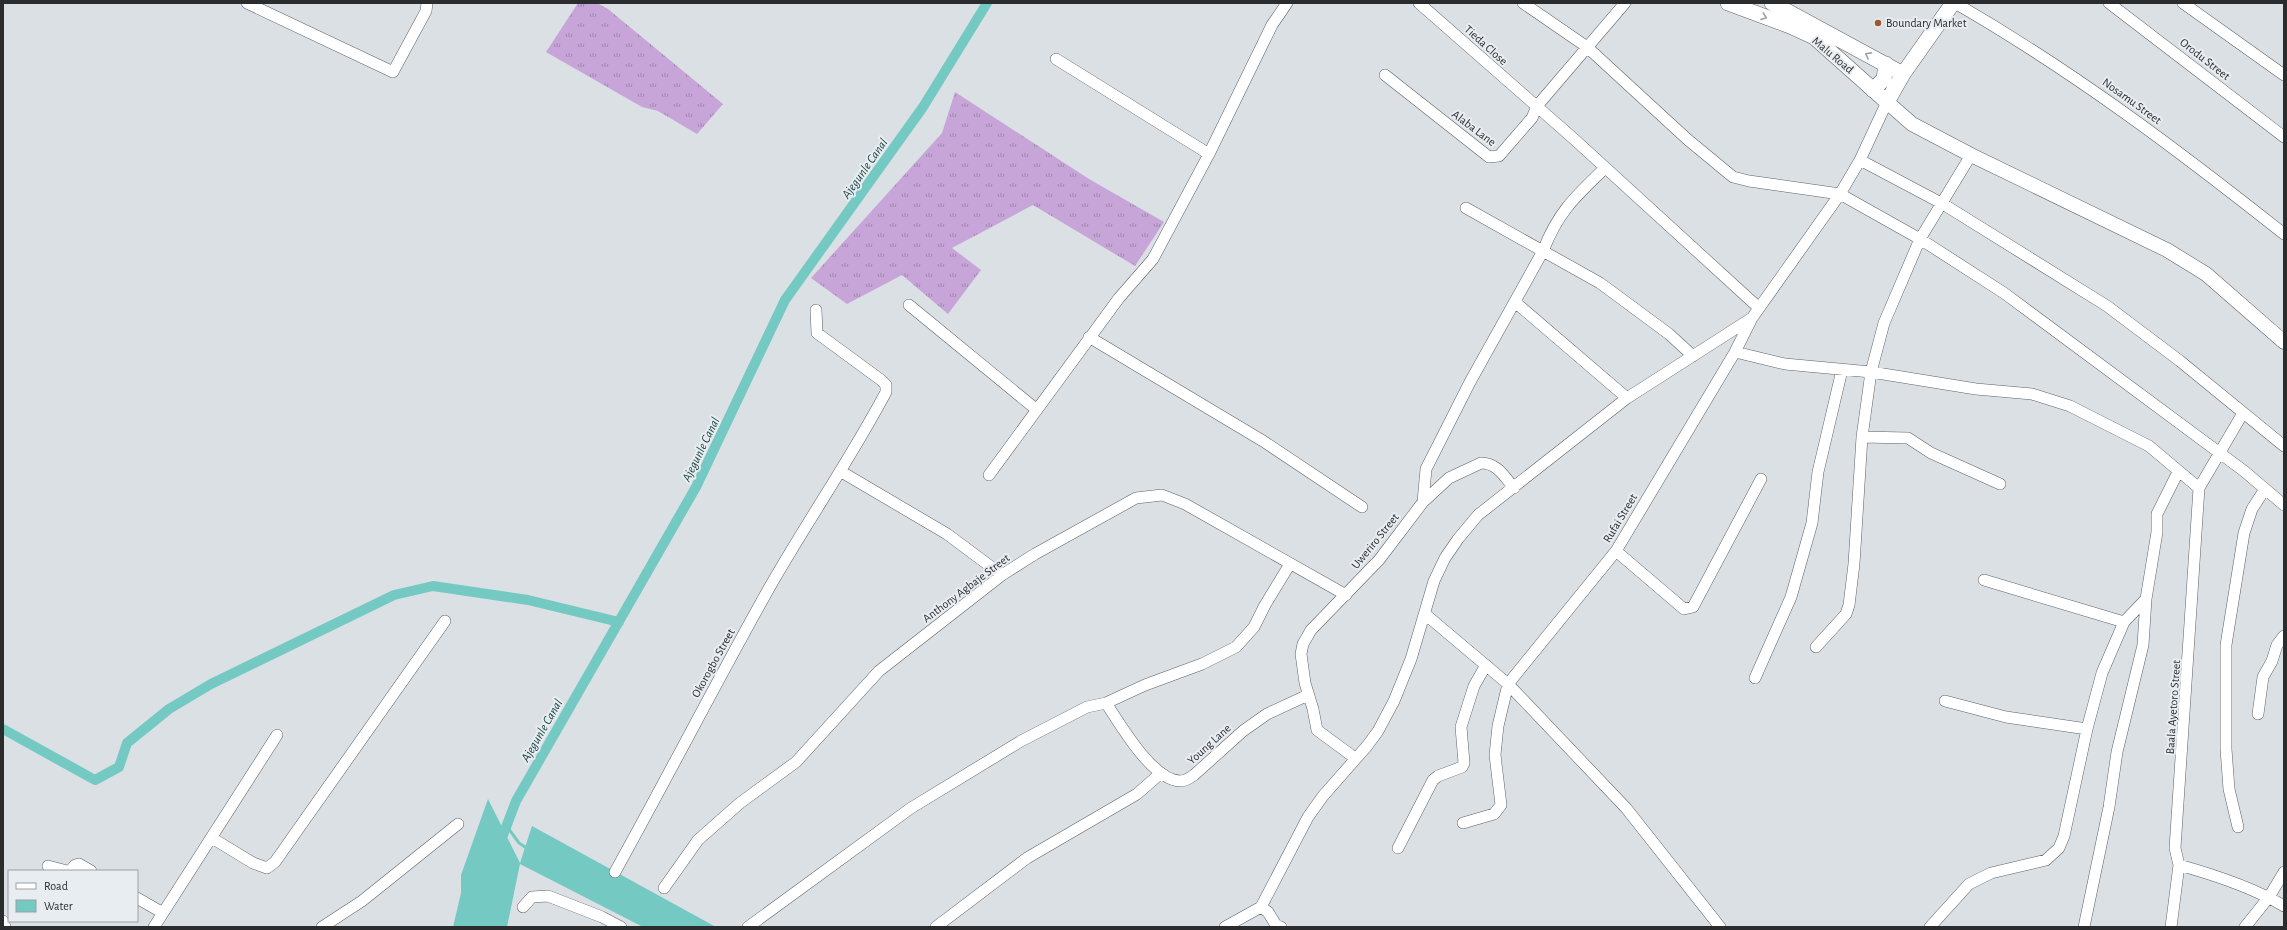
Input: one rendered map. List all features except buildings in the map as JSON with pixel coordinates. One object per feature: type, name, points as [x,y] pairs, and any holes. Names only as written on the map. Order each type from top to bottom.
[{"type":"main road","name":"Malu Road","points":[[1728,3],[1790,26],[1814,38],[1836,55],[1872,90],[1890,105]]},
{"type":"main road","name":"Malu Road","points":[[1772,3],[1902,74]]},
{"type":"main road","points":[[1890,105],[1902,74],[1954,3]]},
{"type":"main road","points":[[1872,90],[1884,80],[1886,64]]},
{"type":"street","points":[[247,3],[393,72],[426,11],[427,3]]},
{"type":"street","points":[[989,475],[1119,298],[1153,259],[1209,154],[1272,25],[1287,3]]},
{"type":"street","name":"Tieda Close","points":[[1419,3],[1537,106],[1604,169],[1759,308]]},
{"type":"street","points":[[1523,3],[1587,47],[1687,139],[1733,177],[1749,181],[1840,194],[1920,239],[2004,293],[2219,454],[2244,471],[2284,505]]},
{"type":"street","name":"Alaba Lane","points":[[1385,75],[1489,157],[1499,156],[1532,118],[1537,106],[1625,3]]},
{"type":"street","name":"Nosamu Street","points":[[1954,3],[2008,33],[2122,109],[2284,234]]},
{"type":"street","name":"Orodu Street","points":[[2109,3],[2284,137]]},
{"type":"street","points":[[2183,3],[2284,75]]},
{"type":"street","points":[[1056,60],[1209,154]]},
{"type":"street","points":[[1225,927],[1261,907],[1308,817],[1323,796],[1367,746],[1378,731],[1394,701],[1411,659],[1434,581],[1445,558],[1458,539],[1478,515],[1514,488],[1567,443],[1627,398],[1752,318],[1840,194],[1890,105],[1912,124],[1971,155],[2167,250],[2206,274],[2284,341]]},
{"type":"street","points":[[1816,647],[1846,614],[1849,605],[1854,564],[1862,436],[1870,372],[1884,323],[1920,239],[1971,155]]},
{"type":"street","points":[[1860,160],[1942,204],[2107,306],[2180,361],[2284,446]]},
{"type":"street","points":[[1423,502],[1426,469],[1470,382],[1543,251],[1551,230],[1561,213],[1604,169]]},
{"type":"street","points":[[1466,208],[1600,283],[1669,334],[1693,356]]},
{"type":"street","points":[[1515,302],[1627,398]]},
{"type":"street","points":[[909,305],[1037,410]]},
{"type":"street","name":"Okorogbo Street","points":[[615,872],[768,590],[886,392],[886,385],[821,337],[816,329],[816,310]]},
{"type":"street","name":"Rufai Street","points":[[1508,684],[1616,551],[1735,352],[1752,318]]},
{"type":"street","points":[[1090,337],[1263,441],[1362,507]]},
{"type":"street","points":[[1735,352],[1785,364],[1870,372],[1976,389],[2040,396],[2070,406],[2149,446],[2178,472],[2199,488],[2243,413]]},
{"type":"street","points":[[1755,678],[1793,589],[1812,523],[1818,472],[1842,370]]},
{"type":"street","points":[[1862,436],[1908,438],[1937,456],[2000,484]]},
{"type":"street","name":"Uweriro Street","points":[[1355,758],[1317,730],[1314,709],[1308,694],[1301,654],[1303,644],[1311,630],[1346,596],[1379,560],[1423,502],[1449,478],[1481,463],[1492,464],[1514,488]]},
{"type":"street","points":[[840,471],[947,534],[1002,575]]},
{"type":"street","points":[[2084,927],[2109,807],[2117,752],[2143,645],[2146,599],[2157,532],[2157,514],[2178,472]]},
{"type":"street","points":[[1616,551],[1684,609],[1693,607],[1761,479]]},
{"type":"street","name":"Baala Ayetoro Street","points":[[2171,927],[2179,865],[2175,848],[2178,831],[2199,488]]},
{"type":"street","points":[[2238,827],[2229,788],[2226,749],[2226,645],[2244,533],[2252,509],[2265,489]]},
{"type":"street","name":"Anthony Agbaje Street","points":[[664,888],[698,840],[740,803],[796,762],[879,671],[1002,575],[1035,554],[1136,498],[1162,495],[1185,504],[1346,596]]},
{"type":"street","points":[[748,927],[911,808],[1021,741],[1087,707],[1106,703],[1145,685],[1202,664],[1236,647],[1254,627],[1265,605],[1290,564]]},
{"type":"street","points":[[1984,580],[2124,622]]},
{"type":"street","points":[[1930,927],[1970,884],[1991,873],[2046,860],[2059,848],[2064,836],[2086,729],[2102,673],[2124,622],[2146,599]]},
{"type":"street","points":[[1425,614],[1508,684],[1626,808],[1720,927]]},
{"type":"street","points":[[212,838],[253,863],[267,868],[275,862],[445,621]]},
{"type":"street","points":[[2258,714],[2263,677],[2272,661],[2277,645],[2284,636]]},
{"type":"street","points":[[1398,848],[1433,780],[1462,767],[1464,763],[1461,727],[1474,686],[1486,665]]},
{"type":"street","points":[[1463,823],[1494,814],[1501,805],[1495,755],[1498,726],[1508,684]]},
{"type":"street","name":"Young Lane","points":[[1106,703],[1135,748],[1161,773],[1179,781],[1187,780],[1249,727],[1267,714],[1308,694]]},
{"type":"street","points":[[1945,701],[2006,717],[2086,729]]},
{"type":"street","points":[[154,927],[277,735]]},
{"type":"street","points":[[936,927],[1027,858],[1137,794],[1161,773]]},
{"type":"street","points":[[322,927],[362,901],[458,824]]},
{"type":"street","points":[[70,870],[79,864],[89,870]]},
{"type":"street","points":[[2179,865],[2211,874],[2269,897],[2284,906]]},
{"type":"street","points":[[48,866],[64,870]]},
{"type":"street","points":[[2245,927],[2269,897],[2284,872]]},
{"type":"street","points":[[523,907],[532,897],[548,896],[602,917],[621,927]]},
{"type":"street","points":[[138,899],[163,913]]},
{"type":"street","points":[[1261,907],[1268,912],[1276,925],[1282,927]]},
{"type":"street","points":[[3,921],[5,927]]},
{"type":"green space","points":[[578,3],[597,3],[608,9],[723,104],[697,134],[658,111],[642,107],[546,52]]},
{"type":"green space","points":[[955,92],[1089,179],[1164,222],[1135,266],[1033,205],[952,248],[981,270],[948,314],[902,275],[847,304],[811,278],[942,133]]},
{"type":"water","points":[[488,799],[520,863],[532,826],[716,927],[643,927],[520,864],[507,927],[453,927],[461,893],[461,875]]},
{"type":"waterway","name":"Ajegunle Canal","points":[[500,843],[516,801],[696,487],[785,300],[923,107],[987,3]]},
{"type":"waterway","points":[[3,729],[95,780],[119,767],[127,743],[169,709],[211,684],[394,595],[433,586],[528,600],[619,622]]},
{"type":"waterway","points":[[506,825],[519,843],[528,849]]},
{"type":"place","name":"Boundary Market","points":[[1878,23]]}]
